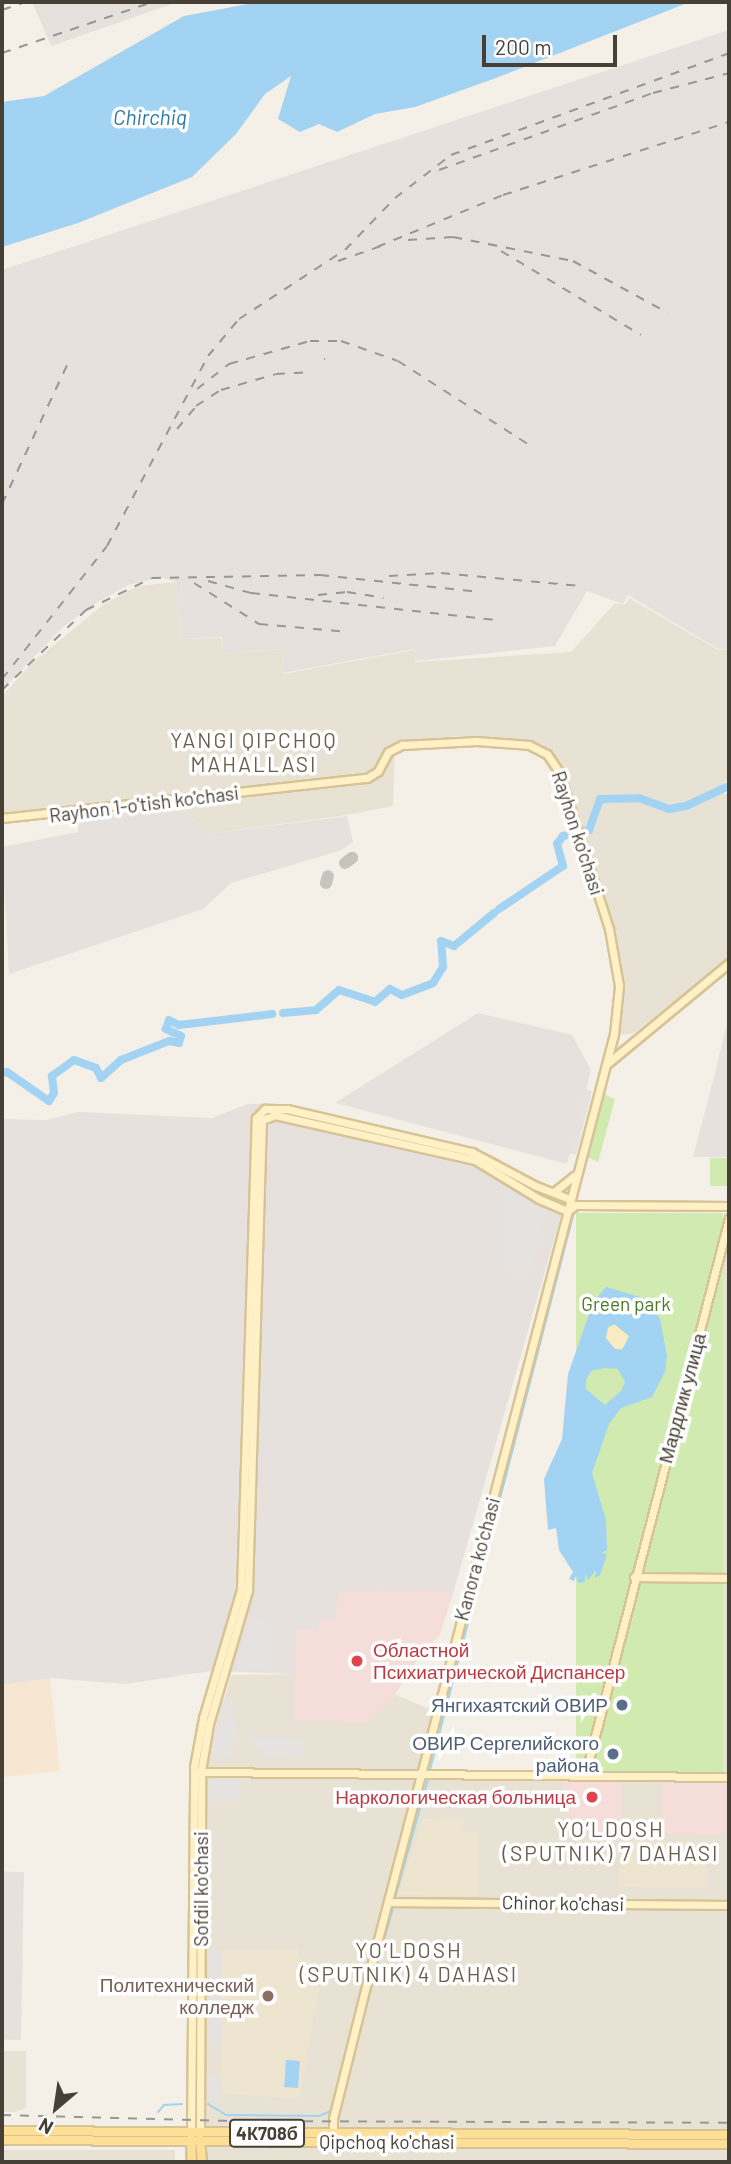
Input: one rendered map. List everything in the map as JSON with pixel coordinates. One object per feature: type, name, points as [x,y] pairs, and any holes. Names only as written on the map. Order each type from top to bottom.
[{"type":"main road","name":"Qipchoq ko'chasi","points":[[2,2131],[83,2136],[314,2138],[703,2139],[729,2135]]},
{"type":"main road","name":"Qipchoq ko'chasi","points":[[314,2138],[333,2133],[574,2139]]},
{"type":"main road","name":"Qipchoq ko'chasi","points":[[2,2140],[83,2136]]},
{"type":"main road","points":[[192,2162],[196,2137]]},
{"type":"main road","points":[[196,2137],[202,2162]]},
{"type":"main road","name":"Qipchoq ko'chasi","points":[[703,2139],[729,2144]]},
{"type":"street","name":"Rayhon ko'chasi","points":[[396,746],[477,741],[537,747],[555,764],[580,832],[616,960],[619,986],[614,1034],[606,1066]]},
{"type":"street","name":"Rayhon 1-o'tish ko'chasi","points":[[2,818],[367,779],[379,771],[396,746]]},
{"type":"street","points":[[606,1066],[630,1043],[729,963]]},
{"type":"street","points":[[614,1034],[618,1044],[630,1043]]},
{"type":"street","name":"Kanora ko'chasi","points":[[333,2133],[567,1211],[573,1202],[576,1173],[606,1066]]},
{"type":"street","points":[[196,1771],[206,1705],[240,1598],[255,1125],[262,1110],[287,1109],[478,1153],[573,1202],[729,1206]]},
{"type":"street","points":[[196,1771],[247,1601],[261,1125],[266,1117],[288,1117],[475,1160],[567,1211]]},
{"type":"street","points":[[552,1193],[565,1187],[576,1173]]},
{"type":"street","name":"Мардлик улица","points":[[585,1775],[634,1577],[729,1218]]},
{"type":"street","points":[[246,1353],[255,1387]]},
{"type":"street","points":[[634,1577],[729,1578]]},
{"type":"street","points":[[196,1771],[729,1777]]},
{"type":"street","name":"Sofdil ko'chasi","points":[[196,1771],[196,1961],[200,2110],[196,2137]]},
{"type":"street","name":"Chinor ko'chasi","points":[[392,1902],[729,1905]]},
{"type":"street","name":"Sofdil ko'chasi","points":[[196,1961],[191,2110],[196,2137]]},
{"type":"street","points":[[191,2110],[200,2110]]},
{"type":"shaded area","points":[[32,2],[178,2],[51,46]]},
{"type":"shaded area","points":[[729,30],[729,650],[718,649],[628,595],[623,604],[587,591],[555,646],[416,661],[414,649],[283,673],[282,649],[223,654],[222,637],[181,639],[176,582],[160,577],[128,585],[63,627],[2,690],[2,270]]},
{"type":"shaded area","points":[[176,582],[181,639],[221,638],[224,654],[282,649],[283,674],[414,650],[416,662],[571,652],[615,603],[625,605],[629,598],[718,650],[729,650],[729,776],[719,792],[729,795],[729,958],[634,1033],[617,1036],[623,985],[609,912],[558,759],[533,741],[461,736],[395,741],[393,806],[207,834],[171,796],[2,813],[2,696],[32,663],[103,605],[137,586]]},
{"type":"shaded area","points":[[181,807],[207,834],[347,816],[353,842],[342,850],[231,883],[203,909],[9,974],[2,847],[78,832],[78,818]]},
{"type":"shaded area","points":[[478,1013],[572,1035],[591,1070],[567,1164],[335,1103]]},
{"type":"shaded area","points":[[729,1016],[729,1157],[693,1157],[714,1077]]},
{"type":"shaded area","points":[[586,1089],[592,1091],[576,1155],[569,1153]]},
{"type":"shaded area","points":[[275,1103],[492,1155],[516,1170],[531,1188],[565,1201],[452,1597],[439,1590],[337,1620],[318,1630],[297,1630],[296,1674],[211,1671],[125,1684],[50,1678],[2,1685],[2,1119],[47,1120],[78,1112],[212,1118],[248,1104]]},
{"type":"shaded area","points":[[269,1132],[265,1242],[261,1251],[265,1133]]},
{"type":"shaded area","points":[[251,1164],[248,1253],[245,1250],[247,1168]]},
{"type":"shaded area","points":[[504,1181],[546,1214],[529,1276],[503,1273]]},
{"type":"shaded area","points":[[729,1218],[729,2135],[208,2128],[204,2124],[207,1761],[231,1675],[296,1674],[295,1720],[366,1722],[396,1695],[437,1712],[422,1774],[585,1774]]},
{"type":"shaded area","points":[[259,1452],[256,1583],[252,1588],[256,1455]]},
{"type":"shaded area","points":[[238,1461],[242,1461],[238,1585],[234,1585]]},
{"type":"shaded area","name":"Областной Психиатрической Диспансер","points":[[439,1590],[452,1597],[440,1635],[425,1648],[393,1698],[366,1722],[294,1721],[297,1629],[318,1630],[319,1620],[336,1619],[337,1592]]},
{"type":"shaded area","points":[[252,1616],[268,1622],[267,1671],[234,1668]]},
{"type":"shaded area","points":[[50,1678],[60,1771],[2,1777],[2,1685]]},
{"type":"shaded area","points":[[223,1700],[234,1700],[233,1723],[239,1723],[231,1760],[209,1751]]},
{"type":"shaded area","points":[[252,1737],[303,1738],[303,1755],[263,1759],[262,1749],[252,1747]]},
{"type":"shaded area","points":[[209,1779],[240,1779],[240,1802],[209,1802]]},
{"type":"shaded area","name":"Наркологическая больница","points":[[563,1781],[622,1782],[621,1833],[572,1832],[571,1814],[562,1813]]},
{"type":"shaded area","points":[[663,1781],[729,1783],[727,1835],[661,1833]]},
{"type":"shaded area","points":[[422,1819],[464,1820],[463,1831],[478,1832],[478,1896],[398,1895]]},
{"type":"shaded area","points":[[620,1841],[707,1843],[706,1889],[619,1887]]},
{"type":"shaded area","points":[[2,1872],[24,1872],[21,2040],[2,2040]]},
{"type":"shaded area","name":"Политехнический колледж","points":[[298,1949],[298,1957],[323,1965],[299,2099],[221,2093],[221,1950]]},
{"type":"shaded area","points":[[209,1950],[221,1950],[221,2045],[209,2045]]},
{"type":"shaded area","points":[[2,2051],[26,2051],[26,2108],[15,2112],[2,2112]]},
{"type":"shaded area","points":[[207,2074],[220,2077],[219,2106],[208,2098]]},
{"type":"shaded area","points":[[201,2141],[729,2144],[729,2162],[202,2162]]},
{"type":"shaded area","points":[[2,2150],[175,2150],[175,2162],[2,2162]]},
{"type":"green space","points":[[604,1094],[615,1099],[598,1162],[586,1156]]},
{"type":"green space","points":[[710,1158],[729,1158],[729,1186],[710,1186]]},
{"type":"green space","name":"Green park","points":[[576,1213],[723,1213],[723,1782],[576,1782]]},
{"type":"sand","points":[[617,1325],[625,1329],[629,1337],[625,1345],[617,1349],[609,1345],[605,1337],[609,1329]]},
{"type":"water","name":"Chirchiq","points":[[258,2],[690,2],[496,78],[415,107],[375,114],[337,132],[319,124],[300,132],[278,119],[291,76],[265,94],[236,134],[192,177],[78,223],[2,247],[2,102],[44,96],[184,16]]},
{"type":"water","points":[[606,1287],[647,1299],[660,1319],[667,1356],[665,1372],[652,1397],[621,1408],[609,1424],[592,1473],[606,1520],[607,1550],[601,1553],[607,1554],[600,1575],[595,1578],[596,1570],[588,1580],[585,1573],[585,1582],[578,1583],[576,1575],[574,1581],[569,1579],[573,1572],[559,1550],[556,1528],[548,1530],[544,1479],[562,1439],[568,1374],[592,1306],[587,1299],[595,1300]],"holes":[[[614,1324],[629,1336],[622,1350],[615,1349],[606,1338],[608,1327]],[[618,1369],[625,1382],[621,1391],[605,1405],[586,1389],[586,1380],[591,1371]]]},
{"type":"water","points":[[286,2060],[300,2061],[298,2088],[284,2087]]},
{"type":"waterway","points":[[499,909],[563,866],[557,844],[563,836],[589,830],[600,799],[639,798],[669,809],[686,806],[729,786]]},
{"type":"waterway","points":[[283,1013],[316,1010],[339,990],[375,1002],[390,989],[402,995],[433,983],[443,967],[441,941],[454,946],[494,913]]},
{"type":"waterway","points":[[2,1073],[7,1072],[49,1101],[54,1093],[52,1076],[74,1060],[96,1068],[101,1078],[121,1060],[169,1041],[179,1043],[181,1036],[166,1029],[169,1020],[179,1025],[272,1014]]},
{"type":"waterway","points":[[430,1770],[574,1212]]},
{"type":"waterway","points":[[395,1898],[429,1776]]},
{"type":"waterway","points":[[339,2104],[394,1904]]},
{"type":"waterway","points":[[158,2112],[164,2105],[182,2104]]},
{"type":"waterway","points":[[208,2104],[226,2115],[319,2116],[333,2110]]},
{"type":"taxiway","points":[[345,863],[352,858]]},
{"type":"taxiway","points":[[326,883],[328,876]]},
{"type":"railway","points":[[2,10],[25,2]]},
{"type":"railway","points":[[2,53],[153,2]]},
{"type":"railway","points":[[2,679],[107,546],[208,356],[239,319],[345,250],[395,198],[451,155],[729,53]]},
{"type":"railway","points":[[439,170],[653,93],[729,73]]},
{"type":"railway","points":[[377,247],[503,195],[729,122]]},
{"type":"railway","points":[[408,240],[453,237],[573,261],[668,313]]},
{"type":"railway","points":[[338,261],[384,245]]},
{"type":"railway","points":[[501,251],[641,335]]},
{"type":"railway","points":[[197,389],[229,364],[310,341],[341,341],[398,361],[528,444]]},
{"type":"railway","points":[[2,504],[68,363]]},
{"type":"railway","points":[[177,429],[196,406],[221,390],[276,374],[309,372]]},
{"type":"railway","points":[[389,576],[441,573],[580,586]]},
{"type":"railway","points":[[2,690],[86,610],[152,578],[320,575],[480,592]]},
{"type":"railway","points":[[208,581],[251,593],[496,620]]},
{"type":"railway","points":[[194,583],[259,624],[349,632]]},
{"type":"railway","points":[[318,595],[347,592],[384,598]]},
{"type":"railway","points":[[2,2115],[232,2121],[729,2123]]},
{"type":"place","name":"Областной Психиатрической Диспансер","points":[[357,1661]]},
{"type":"place","name":"Янгихаятский ОВИР","points":[[622,1705]]},
{"type":"place","name":"ОВИР Сергелийского района","points":[[613,1754]]},
{"type":"place","name":"Наркологическая больница","points":[[592,1797]]},
{"type":"place","name":"Политехнический колледж","points":[[268,1996]]},
{"type":"district","name":"YANGI QIPCHOQ MAHALLASI","points":[[254,752]]},
{"type":"district","name":"YO‘LDOSH (SPUTNIK) 7 DAHASI","points":[[611,1841]]},
{"type":"district","name":"YO‘LDOSH (SPUTNIK) 4 DAHASI","points":[[409,1962]]}]
